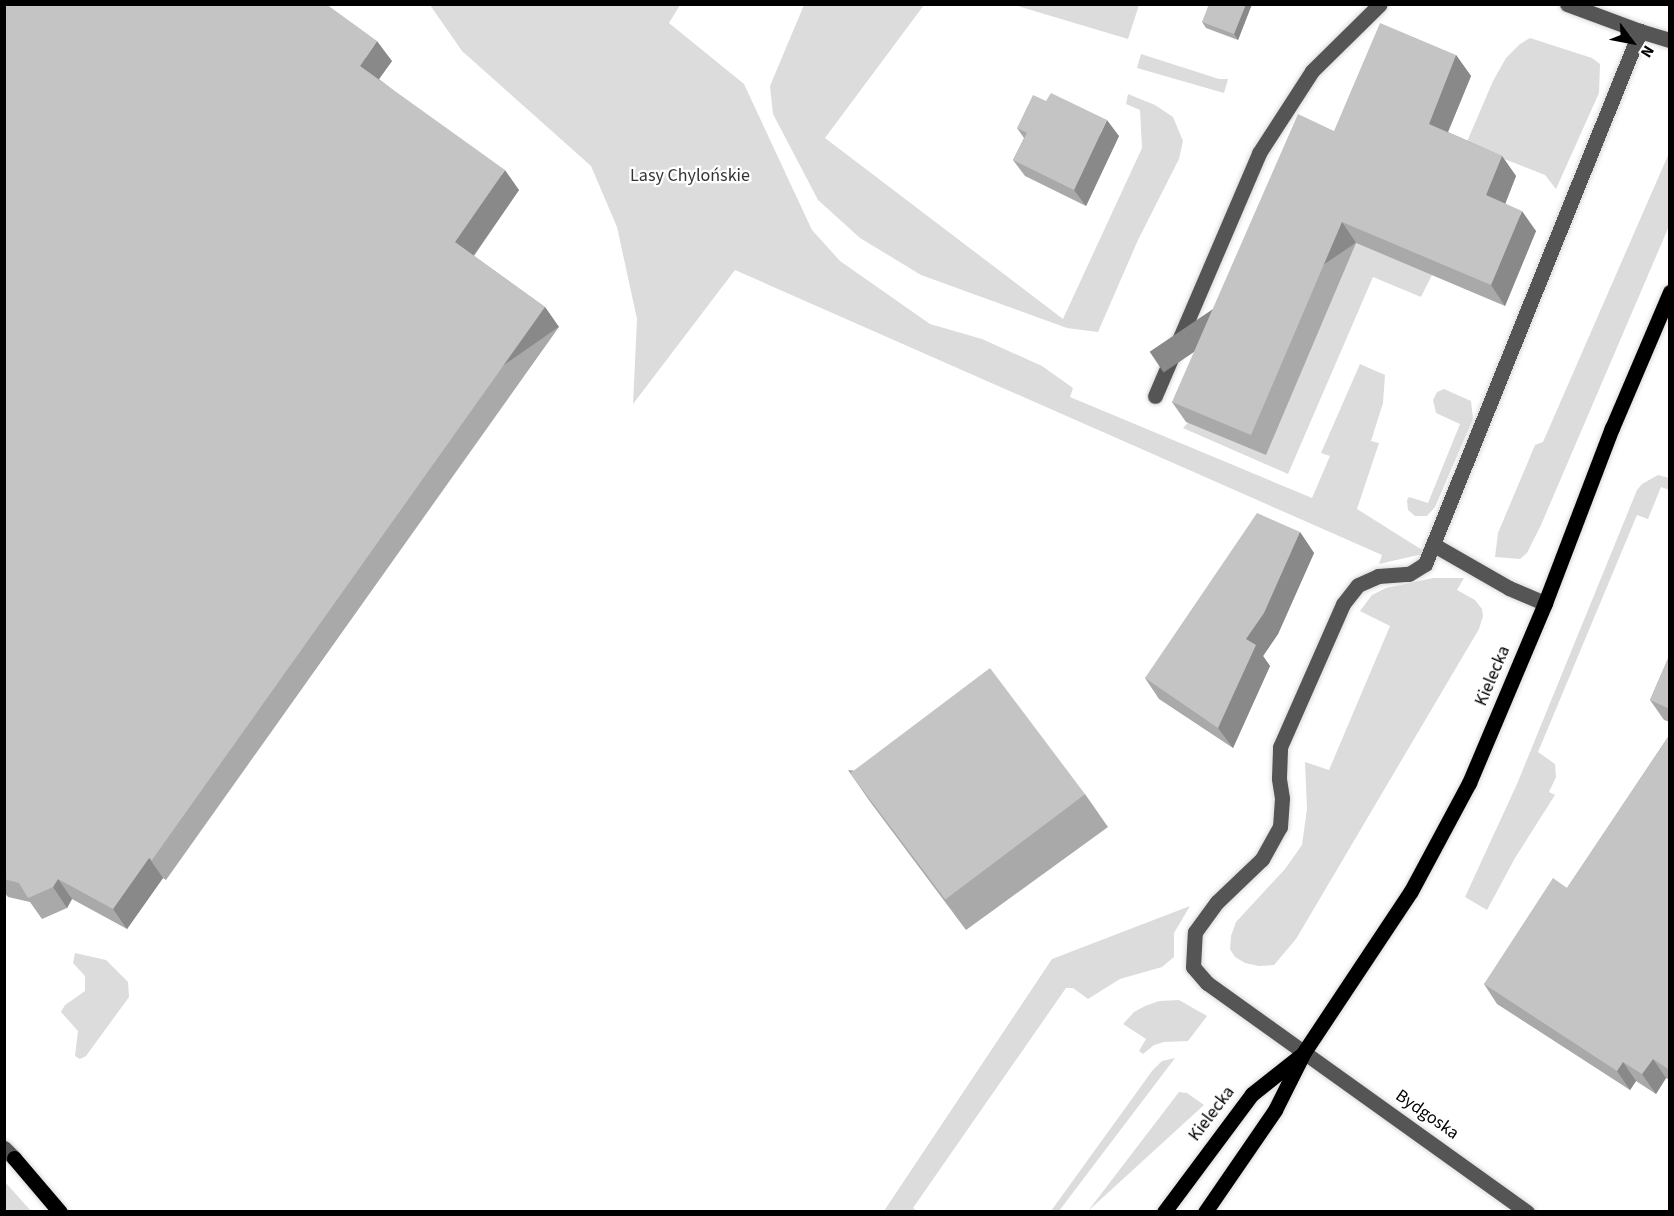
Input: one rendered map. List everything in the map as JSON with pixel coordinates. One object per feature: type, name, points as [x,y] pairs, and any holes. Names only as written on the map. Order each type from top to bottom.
[{"type":"main road","name":"Kielecka","points":[[1205,1212],[1275,1110],[1304,1052],[1411,891],[1469,783],[1545,603],[1612,428],[1670,292]]},
{"type":"main road","name":"Kielecka","points":[[1164,1212],[1252,1094],[1304,1052]]},
{"type":"main road","points":[[9,1153],[60,1212]]},
{"type":"street","points":[[1155,396],[1259,153],[1312,71],[1380,4]]},
{"type":"street","points":[[1567,4],[1670,40]]},
{"type":"street","name":"Bydgoska","points":[[1527,1212],[1207,983],[1193,967],[1195,932],[1217,902],[1262,859],[1280,827],[1282,798],[1279,778],[1280,747],[1343,604],[1358,585],[1378,576],[1409,574],[1425,564],[1640,31]]},
{"type":"street","points":[[1434,545],[1509,588],[1545,603]]},
{"type":"green space","points":[[1139,4],[1128,39],[1014,5]]},
{"type":"green space","name":"Lasy Chylońskie","points":[[430,5],[680,5],[669,23],[744,84],[812,230],[840,261],[930,324],[982,339],[1042,366],[1073,388],[1070,397],[1312,498],[1330,456],[1321,453],[1360,364],[1385,375],[1383,403],[1371,441],[1379,443],[1357,509],[1427,553],[1379,564],[1382,555],[735,270],[633,404],[637,319],[617,227],[591,166],[462,51]]},
{"type":"green space","points":[[804,5],[924,5],[825,138],[1063,319],[1142,148],[1140,110],[1126,104],[1128,94],[1155,105],[1173,117],[1183,141],[1179,159],[1138,240],[1098,332],[1067,328],[921,275],[860,238],[818,200],[773,114],[770,86]]},
{"type":"green space","points":[[1530,38],[1592,58],[1600,64],[1599,93],[1556,189],[1545,175],[1466,144],[1493,81],[1506,58]]},
{"type":"green space","points":[[1141,54],[1219,79],[1228,79],[1224,93],[1137,68]]},
{"type":"green space","points":[[1669,153],[1669,226],[1541,525],[1527,553],[1520,559],[1495,557],[1498,533],[1535,445],[1543,442]]},
{"type":"green space","points":[[1356,243],[1432,275],[1421,297],[1373,277],[1288,474],[1183,428]]},
{"type":"green space","points":[[1444,389],[1471,401],[1473,419],[1435,507],[1427,516],[1415,516],[1408,510],[1407,500],[1409,497],[1428,503],[1460,424],[1436,413],[1433,400],[1437,392]]},
{"type":"green space","points":[[1658,475],[1669,478],[1669,490],[1661,487],[1648,519],[1637,515],[1538,752],[1555,764],[1556,777],[1549,792],[1555,795],[1515,858],[1487,910],[1465,897],[1517,784],[1637,490],[1642,484]]},
{"type":"green space","points":[[1433,578],[1464,578],[1457,590],[1475,600],[1482,609],[1483,616],[1479,629],[1296,939],[1274,965],[1259,966],[1245,963],[1235,957],[1230,949],[1231,936],[1236,922],[1285,869],[1302,845],[1307,809],[1305,762],[1329,770],[1390,626],[1360,611],[1372,595],[1386,588]]},
{"type":"green space","points":[[1190,906],[1174,933],[1174,957],[1162,967],[1120,979],[1088,999],[1073,988],[1066,988],[913,1208],[917,1211],[884,1211],[1052,959]]},
{"type":"green space","points":[[75,953],[106,960],[128,982],[129,997],[86,1056],[80,1059],[75,1056],[78,1031],[61,1012],[65,1005],[85,991],[85,976],[73,963]]},
{"type":"green space","points":[[1179,1000],[1207,1016],[1188,1041],[1164,1042],[1154,1045],[1143,1054],[1139,1051],[1146,1039],[1123,1024],[1134,1012],[1145,1006],[1159,1001]]},
{"type":"green space","points":[[1175,1058],[1059,1211],[1051,1211],[1152,1071],[1162,1061]]},
{"type":"green space","points":[[1179,1092],[1187,1093],[1204,1105],[1088,1211]]},
{"type":"green space","points":[[5,1182],[31,1211],[5,1211]]},
{"type":"building","points":[[4,4],[326,4],[377,41],[360,66],[505,170],[455,242],[545,307],[152,860],[149,858],[113,909],[58,879],[53,887],[28,898],[19,883],[4,879]]},
{"type":"building","points":[[1209,4],[1246,4],[1234,34],[1202,22]]},
{"type":"building","points":[[1380,23],[1456,55],[1429,124],[1502,156],[1486,195],[1522,211],[1491,285],[1342,222],[1251,435],[1172,402],[1298,114],[1334,131]]},
{"type":"building","points":[[1051,93],[1107,120],[1074,190],[1013,160],[1027,133],[1017,128],[1033,95],[1046,101]]},
{"type":"building","points":[[1257,513],[1300,532],[1264,613],[1246,639],[1256,645],[1218,728],[1145,678]]},
{"type":"building","points":[[1670,654],[1670,709],[1650,700]]},
{"type":"building","points":[[990,668],[1085,794],[945,900],[850,773]]},
{"type":"building","points":[[1670,734],[1670,1066],[1668,1069],[1653,1059],[1642,1074],[1623,1062],[1617,1071],[1484,984],[1553,878],[1567,888]]}]
